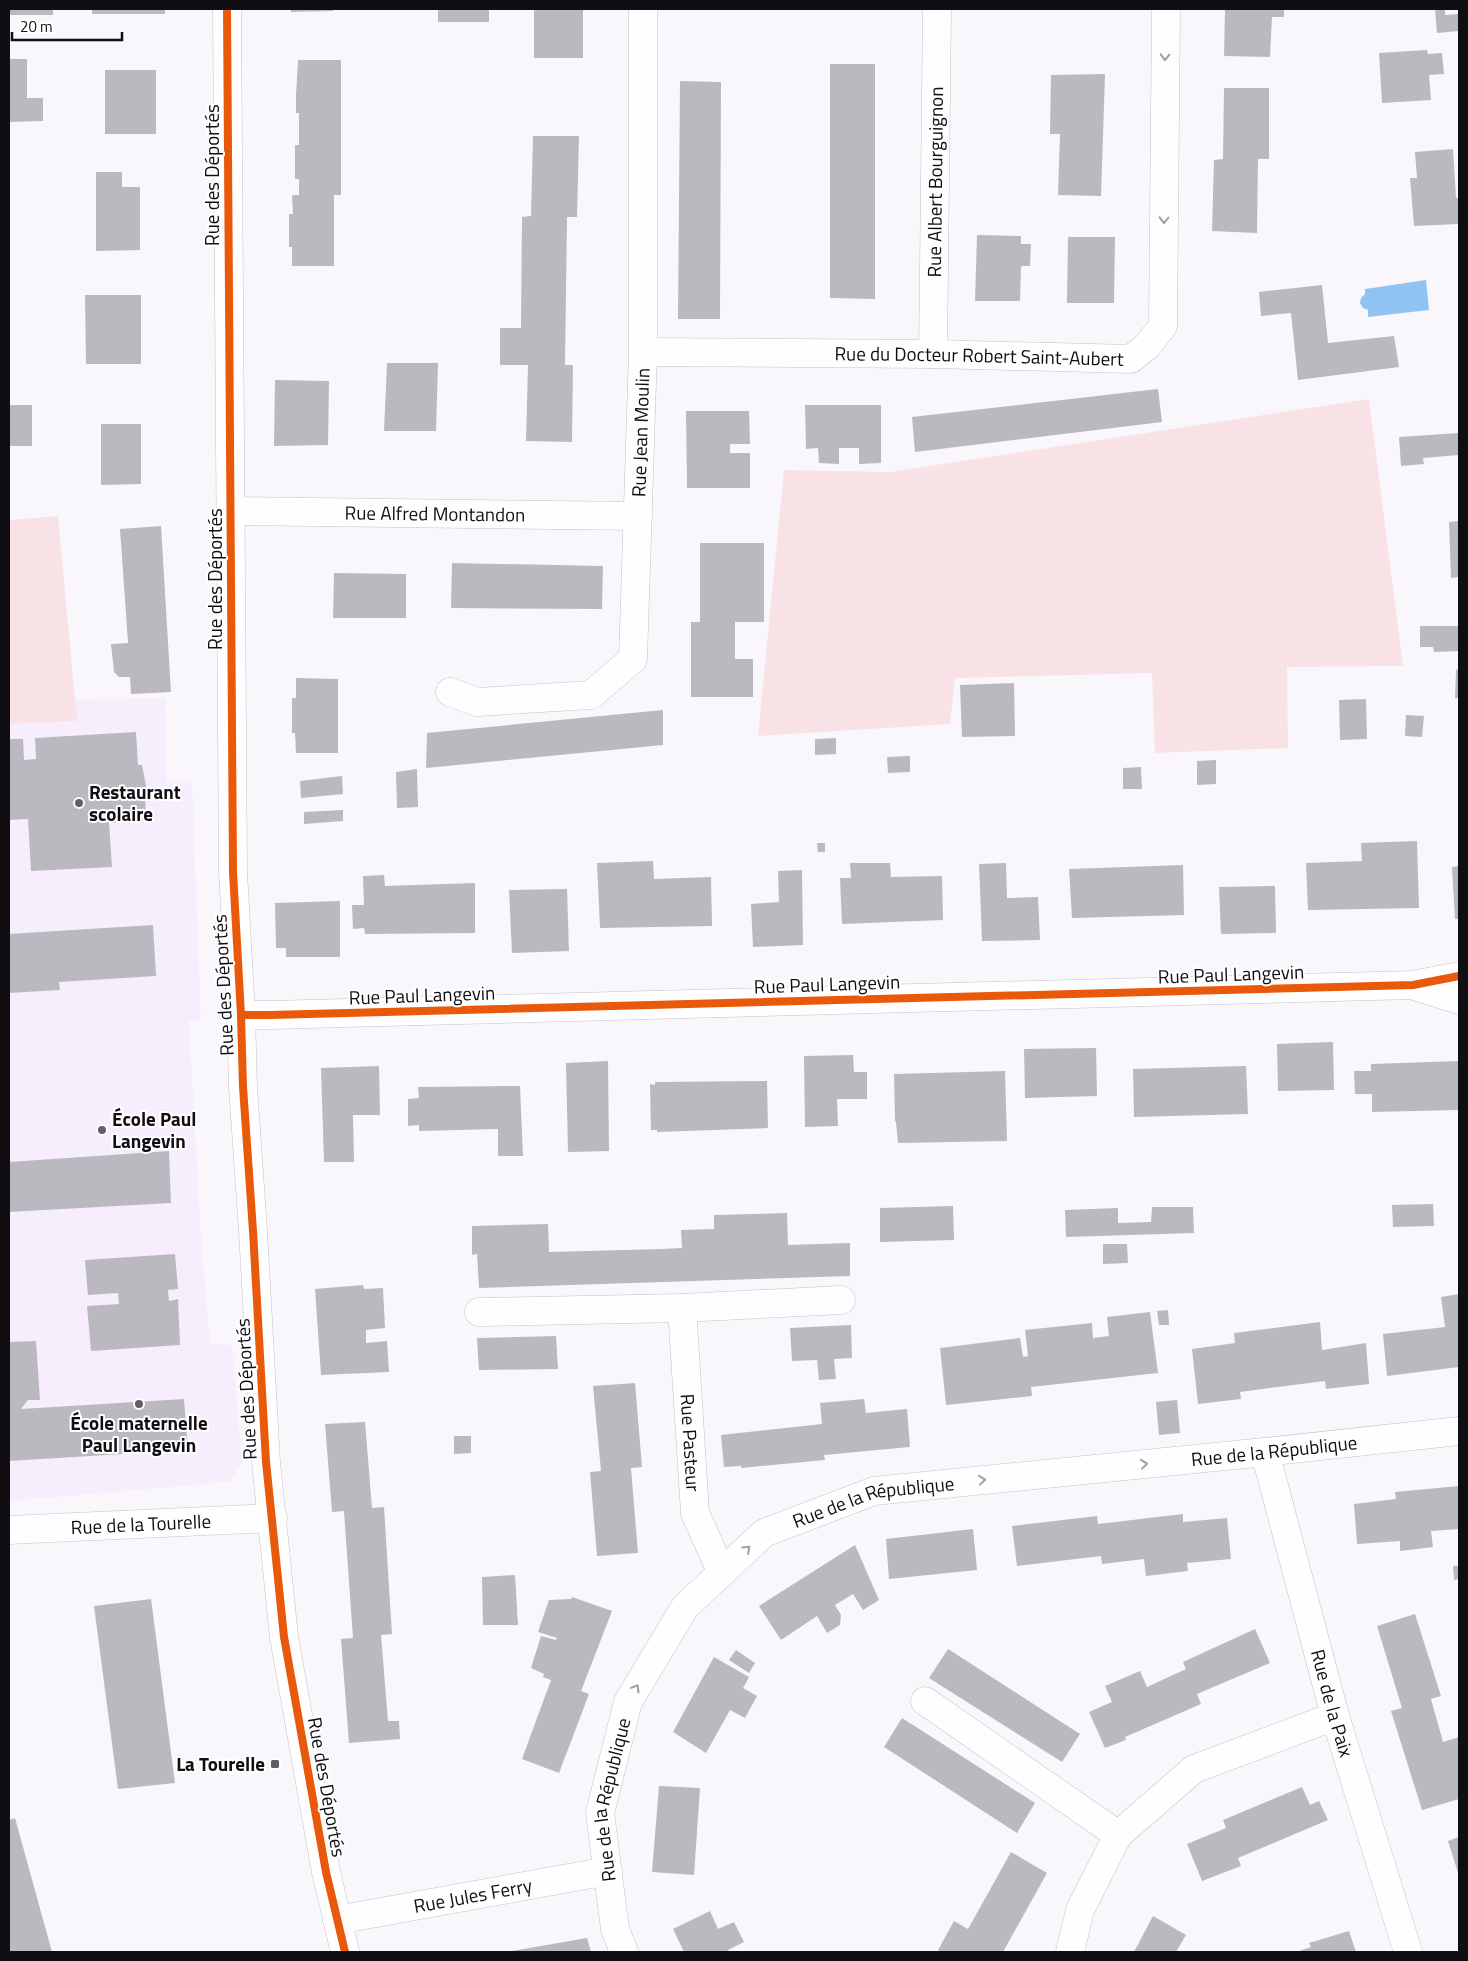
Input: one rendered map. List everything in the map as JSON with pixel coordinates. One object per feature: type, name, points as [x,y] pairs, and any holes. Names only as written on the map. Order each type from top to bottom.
[{"type":"street","name":"Rue des Déportés","points":[[227,9],[233,872],[243,1087],[254,1240],[266,1462],[284,1637],[326,1872],[345,1952]]},
{"type":"street","name":"Rue Jean Moulin","points":[[450,692],[477,702],[590,695],[633,659],[643,352],[643,9]]},
{"type":"street","name":"Rue Albert Bourguignon","points":[[933,354],[937,9]]},
{"type":"street","name":"Rue du Docteur Robert Saint-Aubert","points":[[643,352],[933,354],[1131,359],[1146,346],[1163,326],[1166,9]]},
{"type":"street","name":"Rue Alfred Montandon","points":[[231,511],[638,516]]},
{"type":"street","points":[[1413,985],[1459,976]]},
{"type":"street","name":"Rue Paul Langevin","points":[[241,1015],[1413,985]]},
{"type":"street","points":[[1413,985],[1459,1000]]},
{"type":"street","points":[[479,1312],[682,1308],[841,1300]]},
{"type":"street","name":"Rue Pasteur","points":[[682,1308],[695,1513],[722,1572]]},
{"type":"street","name":"Rue de la République","points":[[624,1952],[615,1929],[600,1813],[628,1702],[684,1607],[764,1533],[874,1491],[1459,1431]]},
{"type":"street","name":"Rue de la Paix","points":[[1265,1452],[1335,1716],[1408,1952]]},
{"type":"street","name":"Rue de la Tourelle","points":[[9,1530],[273,1518]]},
{"type":"street","points":[[926,1701],[1118,1835]]},
{"type":"street","points":[[1070,1952],[1080,1910],[1118,1835],[1194,1769],[1335,1716]]},
{"type":"street","name":"Rue Jules Ferry","points":[[337,1920],[608,1871]]},
{"type":"shaded area","points":[[1369,399],[1403,666],[1287,667],[1288,748],[1155,753],[1152,673],[955,678],[950,724],[758,736],[784,470],[890,472]]},
{"type":"shaded area","points":[[58,516],[77,721],[9,724],[9,520]]},
{"type":"shaded area","name":"École Paul Langevin","points":[[165,698],[166,781],[192,781],[201,1019],[189,1021],[201,1239],[210,1344],[232,1345],[242,1462],[230,1482],[9,1501],[9,724],[76,721],[75,700]]},
{"type":"water","points":[[1426,280],[1429,310],[1368,317],[1368,310],[1363,308],[1360,303],[1361,298],[1365,294],[1365,289]]},
{"type":"building","points":[[9,9],[53,9],[53,15],[9,15]]},
{"type":"building","points":[[92,9],[165,9],[165,14],[92,14]]},
{"type":"building","points":[[291,9],[333,9],[333,11],[291,12]]},
{"type":"building","points":[[438,9],[489,9],[489,22],[438,22]]},
{"type":"building","points":[[534,9],[583,9],[583,58],[534,58]]},
{"type":"building","points":[[1225,9],[1284,9],[1284,17],[1272,17],[1270,57],[1224,56]]},
{"type":"building","points":[[1435,9],[1445,9],[1445,15],[1459,14],[1459,31],[1437,33]]},
{"type":"building","points":[[1427,50],[1428,54],[1442,53],[1444,74],[1429,75],[1431,100],[1382,103],[1379,53]]},
{"type":"building","points":[[9,59],[27,59],[27,98],[43,98],[43,121],[9,122]]},
{"type":"building","points":[[298,60],[341,60],[341,195],[334,195],[334,266],[292,266],[292,247],[289,247],[289,214],[293,214],[292,195],[299,195],[299,179],[295,179],[295,145],[299,145],[299,113],[296,113]]},
{"type":"building","points":[[830,64],[875,64],[875,299],[830,298]]},
{"type":"building","points":[[105,70],[156,70],[156,134],[105,134]]},
{"type":"building","points":[[1105,74],[1101,196],[1058,195],[1060,134],[1050,134],[1051,75]]},
{"type":"building","points":[[680,81],[721,82],[720,319],[678,319]]},
{"type":"building","points":[[1224,88],[1269,88],[1269,159],[1258,159],[1257,233],[1212,231],[1214,160],[1223,159]]},
{"type":"building","points":[[533,136],[579,136],[577,217],[567,217],[565,365],[573,365],[572,442],[526,441],[528,365],[500,365],[500,328],[521,328],[522,217],[531,216]]},
{"type":"building","points":[[1453,149],[1456,198],[1459,198],[1459,224],[1414,226],[1410,178],[1417,178],[1415,152]]},
{"type":"building","points":[[96,172],[122,172],[122,187],[140,187],[140,250],[96,251]]},
{"type":"building","points":[[977,235],[1021,236],[1021,244],[1031,244],[1030,266],[1021,266],[1020,301],[975,301]]},
{"type":"building","points":[[1068,237],[1115,237],[1114,303],[1067,303]]},
{"type":"building","points":[[1322,285],[1328,343],[1394,336],[1399,367],[1298,380],[1291,313],[1261,316],[1259,292]]},
{"type":"building","points":[[85,295],[141,295],[141,364],[86,364]]},
{"type":"building","points":[[387,363],[438,363],[436,431],[384,431]]},
{"type":"building","points":[[275,380],[329,381],[328,445],[274,446]]},
{"type":"building","points":[[1158,389],[1162,422],[915,452],[912,417]]},
{"type":"building","points":[[9,405],[32,405],[32,446],[9,446]]},
{"type":"building","points":[[805,405],[881,405],[881,463],[859,464],[859,448],[839,448],[839,464],[819,463],[818,448],[806,449]]},
{"type":"building","points":[[686,411],[749,411],[750,444],[730,444],[730,453],[750,453],[750,488],[687,488]]},
{"type":"building","points":[[101,424],[141,424],[141,484],[101,485]]},
{"type":"building","points":[[1459,433],[1459,455],[1423,458],[1424,464],[1401,466],[1399,437]]},
{"type":"building","points":[[1459,521],[1459,577],[1451,578],[1449,522]]},
{"type":"building","points":[[161,526],[171,692],[131,694],[130,677],[119,677],[114,672],[111,644],[128,643],[120,529]]},
{"type":"building","points":[[700,543],[764,543],[764,622],[735,622],[735,659],[753,659],[753,697],[691,697],[691,622],[700,622]]},
{"type":"building","points":[[452,563],[603,566],[602,609],[451,608]]},
{"type":"building","points":[[334,573],[406,574],[406,618],[333,618]]},
{"type":"building","points":[[1420,626],[1459,626],[1459,651],[1434,652],[1433,647],[1420,647]]},
{"type":"building","points":[[1459,669],[1459,698],[1455,698],[1456,670]]},
{"type":"building","points":[[296,678],[338,679],[338,753],[296,753],[295,733],[292,733],[292,698],[296,698]]},
{"type":"building","points":[[1014,683],[1015,736],[962,737],[960,685]]},
{"type":"building","points":[[1366,699],[1367,739],[1340,740],[1339,700]]},
{"type":"building","points":[[663,710],[663,745],[426,768],[427,733]]},
{"type":"building","points":[[1406,715],[1424,716],[1422,737],[1405,736]]},
{"type":"building","points":[[136,732],[138,765],[142,765],[148,796],[145,796],[146,820],[109,823],[112,867],[31,871],[28,819],[9,820],[9,739],[23,739],[24,760],[36,759],[35,738]]},
{"type":"building","points":[[836,738],[836,754],[815,755],[815,739]]},
{"type":"building","points":[[910,756],[910,772],[888,773],[887,757]]},
{"type":"building","points":[[1216,760],[1216,784],[1197,785],[1197,761]]},
{"type":"building","points":[[1141,767],[1142,789],[1123,789],[1123,768]]},
{"type":"building","points":[[417,769],[418,807],[397,808],[396,772]]},
{"type":"building","points":[[342,776],[343,794],[301,798],[300,781]]},
{"type":"building","points":[[343,810],[343,821],[304,824],[304,812]]},
{"type":"building","points":[[1417,841],[1419,908],[1308,910],[1306,863],[1362,861],[1361,843]]},
{"type":"building","points":[[817,843],[825,843],[825,852],[818,852]]},
{"type":"building","points":[[653,861],[654,879],[711,877],[712,926],[600,928],[597,863]]},
{"type":"building","points":[[850,863],[890,863],[891,877],[942,876],[943,920],[842,924],[840,878],[851,878]]},
{"type":"building","points":[[1006,863],[1007,898],[1038,897],[1040,940],[982,941],[979,864]]},
{"type":"building","points":[[1183,865],[1184,915],[1072,918],[1069,869]]},
{"type":"building","points":[[1459,866],[1459,919],[1455,919],[1452,867]]},
{"type":"building","points":[[802,870],[803,945],[753,947],[751,904],[779,902],[778,871]]},
{"type":"building","points":[[384,875],[385,886],[475,883],[475,933],[365,934],[364,928],[353,929],[352,905],[364,905],[363,876]]},
{"type":"building","points":[[1275,886],[1276,933],[1221,934],[1219,887]]},
{"type":"building","points":[[567,889],[569,951],[512,953],[509,890]]},
{"type":"building","points":[[340,901],[340,957],[286,957],[286,948],[276,948],[275,903]]},
{"type":"building","points":[[153,925],[156,976],[59,982],[60,990],[9,993],[9,934]]},
{"type":"building","points":[[1333,1042],[1334,1090],[1278,1091],[1277,1044]]},
{"type":"building","points":[[1096,1048],[1097,1096],[1025,1098],[1024,1049]]},
{"type":"building","points":[[853,1055],[854,1072],[867,1072],[867,1099],[837,1099],[838,1126],[805,1127],[804,1056]]},
{"type":"building","points":[[608,1061],[609,1151],[568,1152],[566,1063]]},
{"type":"building","points":[[1459,1061],[1459,1110],[1372,1112],[1372,1094],[1355,1094],[1354,1071],[1371,1071],[1371,1064]]},
{"type":"building","points":[[379,1066],[380,1115],[353,1115],[354,1162],[324,1162],[321,1068]]},
{"type":"building","points":[[1246,1066],[1248,1114],[1134,1117],[1133,1069]]},
{"type":"building","points":[[1005,1071],[1007,1141],[898,1143],[895,1121],[894,1074]]},
{"type":"building","points":[[767,1081],[768,1128],[657,1132],[657,1130],[651,1130],[650,1084],[655,1085],[655,1082]]},
{"type":"building","points":[[520,1086],[523,1156],[498,1156],[498,1129],[419,1131],[419,1125],[408,1126],[408,1099],[419,1098],[418,1087]]},
{"type":"building","points":[[169,1151],[171,1203],[9,1212],[9,1162]]},
{"type":"building","points":[[1433,1204],[1434,1226],[1393,1227],[1392,1205]]},
{"type":"building","points":[[953,1206],[954,1240],[880,1242],[880,1208]]},
{"type":"building","points":[[1152,1207],[1193,1207],[1194,1233],[1066,1237],[1065,1210],[1118,1208],[1118,1223],[1151,1222]]},
{"type":"building","points":[[787,1213],[788,1245],[850,1243],[850,1276],[479,1288],[477,1254],[472,1255],[472,1226],[548,1224],[549,1252],[662,1249],[682,1248],[681,1230],[714,1229],[714,1215]]},
{"type":"building","points":[[1103,1244],[1127,1244],[1128,1263],[1103,1264]]},
{"type":"building","points":[[175,1254],[178,1289],[168,1290],[169,1301],[178,1299],[180,1345],[91,1351],[87,1306],[119,1304],[118,1293],[88,1295],[85,1260]]},
{"type":"building","points":[[363,1285],[364,1289],[383,1288],[385,1328],[366,1330],[366,1343],[387,1341],[389,1372],[321,1375],[315,1289]]},
{"type":"building","points":[[1459,1294],[1459,1367],[1387,1376],[1383,1334],[1445,1327],[1441,1297]]},
{"type":"building","points":[[1168,1310],[1169,1325],[1159,1325],[1157,1311]]},
{"type":"building","points":[[1150,1312],[1158,1373],[1031,1387],[1032,1396],[946,1405],[940,1348],[1020,1338],[1023,1357],[1028,1356],[1025,1330],[1092,1323],[1093,1338],[1109,1336],[1107,1317]]},
{"type":"building","points":[[1320,1322],[1322,1350],[1366,1343],[1369,1384],[1326,1389],[1325,1381],[1240,1392],[1241,1399],[1198,1404],[1192,1349],[1235,1343],[1234,1333]]},
{"type":"building","points":[[851,1325],[852,1358],[834,1359],[836,1379],[819,1380],[817,1360],[792,1361],[790,1328]]},
{"type":"building","points":[[556,1336],[558,1369],[479,1370],[477,1338]]},
{"type":"building","name":"École maternelle Paul Langevin","points":[[36,1341],[40,1400],[28,1400],[21,1409],[184,1399],[188,1450],[9,1461],[9,1342]]},
{"type":"building","points":[[635,1383],[642,1467],[631,1468],[638,1553],[597,1556],[590,1472],[601,1471],[593,1386]]},
{"type":"building","points":[[864,1399],[866,1413],[907,1409],[910,1447],[824,1455],[825,1460],[741,1468],[741,1466],[724,1467],[721,1435],[822,1424],[820,1403]]},
{"type":"building","points":[[1177,1400],[1180,1433],[1159,1435],[1156,1402]]},
{"type":"building","points":[[365,1422],[372,1508],[384,1507],[392,1634],[381,1635],[388,1721],[399,1721],[400,1739],[349,1743],[341,1639],[353,1638],[344,1511],[332,1512],[325,1424]]},
{"type":"building","points":[[454,1436],[471,1436],[471,1453],[454,1454]]},
{"type":"building","points":[[1459,1486],[1459,1529],[1431,1531],[1433,1547],[1400,1551],[1400,1541],[1357,1544],[1354,1504],[1396,1499],[1395,1492]]},
{"type":"building","points":[[1183,1514],[1183,1522],[1227,1518],[1231,1559],[1187,1563],[1188,1571],[1146,1576],[1144,1559],[1102,1564],[1101,1556],[1017,1566],[1012,1526],[1097,1516],[1098,1524]]},
{"type":"building","points":[[973,1529],[977,1570],[889,1579],[886,1539]]},
{"type":"building","points":[[855,1545],[879,1600],[863,1610],[853,1594],[835,1605],[841,1615],[840,1625],[827,1633],[817,1616],[781,1640],[759,1606]]},
{"type":"building","points":[[1453,1566],[1459,1566],[1459,1579],[1454,1580]]},
{"type":"building","points":[[515,1575],[518,1625],[483,1625],[482,1577]]},
{"type":"building","points":[[572,1597],[612,1611],[581,1691],[589,1694],[559,1773],[522,1759],[551,1680],[543,1677],[544,1674],[531,1668],[541,1636],[556,1640],[557,1638],[538,1632],[549,1600],[571,1599]]},
{"type":"building","points":[[151,1599],[175,1783],[118,1789],[94,1606]]},
{"type":"building","points":[[1415,1614],[1441,1696],[1431,1699],[1443,1742],[1459,1737],[1459,1799],[1422,1810],[1391,1711],[1402,1708],[1377,1626]]},
{"type":"building","points":[[1255,1629],[1270,1663],[1197,1694],[1201,1704],[1125,1737],[1126,1740],[1105,1748],[1089,1712],[1112,1702],[1105,1686],[1140,1671],[1147,1687],[1186,1669],[1183,1662]]},
{"type":"building","points":[[948,1649],[1080,1734],[1062,1762],[929,1678]]},
{"type":"building","points":[[736,1650],[755,1663],[749,1673],[729,1660]]},
{"type":"building","points":[[714,1657],[749,1677],[743,1688],[757,1696],[745,1718],[730,1710],[706,1753],[673,1732]]},
{"type":"building","points":[[902,1718],[1035,1803],[1017,1833],[884,1747]]},
{"type":"building","points":[[659,1786],[700,1788],[694,1875],[652,1872]]},
{"type":"building","points":[[1302,1787],[1310,1805],[1319,1801],[1328,1820],[1238,1858],[1241,1866],[1202,1881],[1187,1844],[1226,1828],[1223,1820]]},
{"type":"building","points":[[15,1818],[52,1952],[9,1952],[9,1820]]},
{"type":"building","points":[[1459,1837],[1459,1876],[1448,1841]]},
{"type":"building","points":[[1011,1852],[1047,1873],[1003,1952],[941,1952],[938,1950],[954,1921],[968,1929]]},
{"type":"building","points":[[710,1911],[718,1929],[734,1922],[744,1942],[728,1950],[729,1952],[684,1952],[673,1929]]},
{"type":"building","points":[[1153,1916],[1186,1935],[1176,1952],[1134,1952]]},
{"type":"building","points":[[1349,1931],[1356,1952],[1296,1952],[1311,1947],[1309,1943]]},
{"type":"building","points":[[587,1938],[591,1952],[512,1952],[512,1951]]},
{"type":"cycle path","points":[[227,9],[233,872],[243,1087],[266,1462],[284,1637],[326,1872],[345,1952]]},
{"type":"cycle path","points":[[241,1015],[1413,985],[1459,976]]},
{"type":"place","name":"Restaurant scolaire","points":[[79,803]]},
{"type":"place","name":"École Paul Langevin","points":[[102,1130]]},
{"type":"place","name":"École maternelle Paul Langevin","points":[[139,1404]]},
{"type":"place","name":"La Tourelle","points":[[275,1764]]}]
